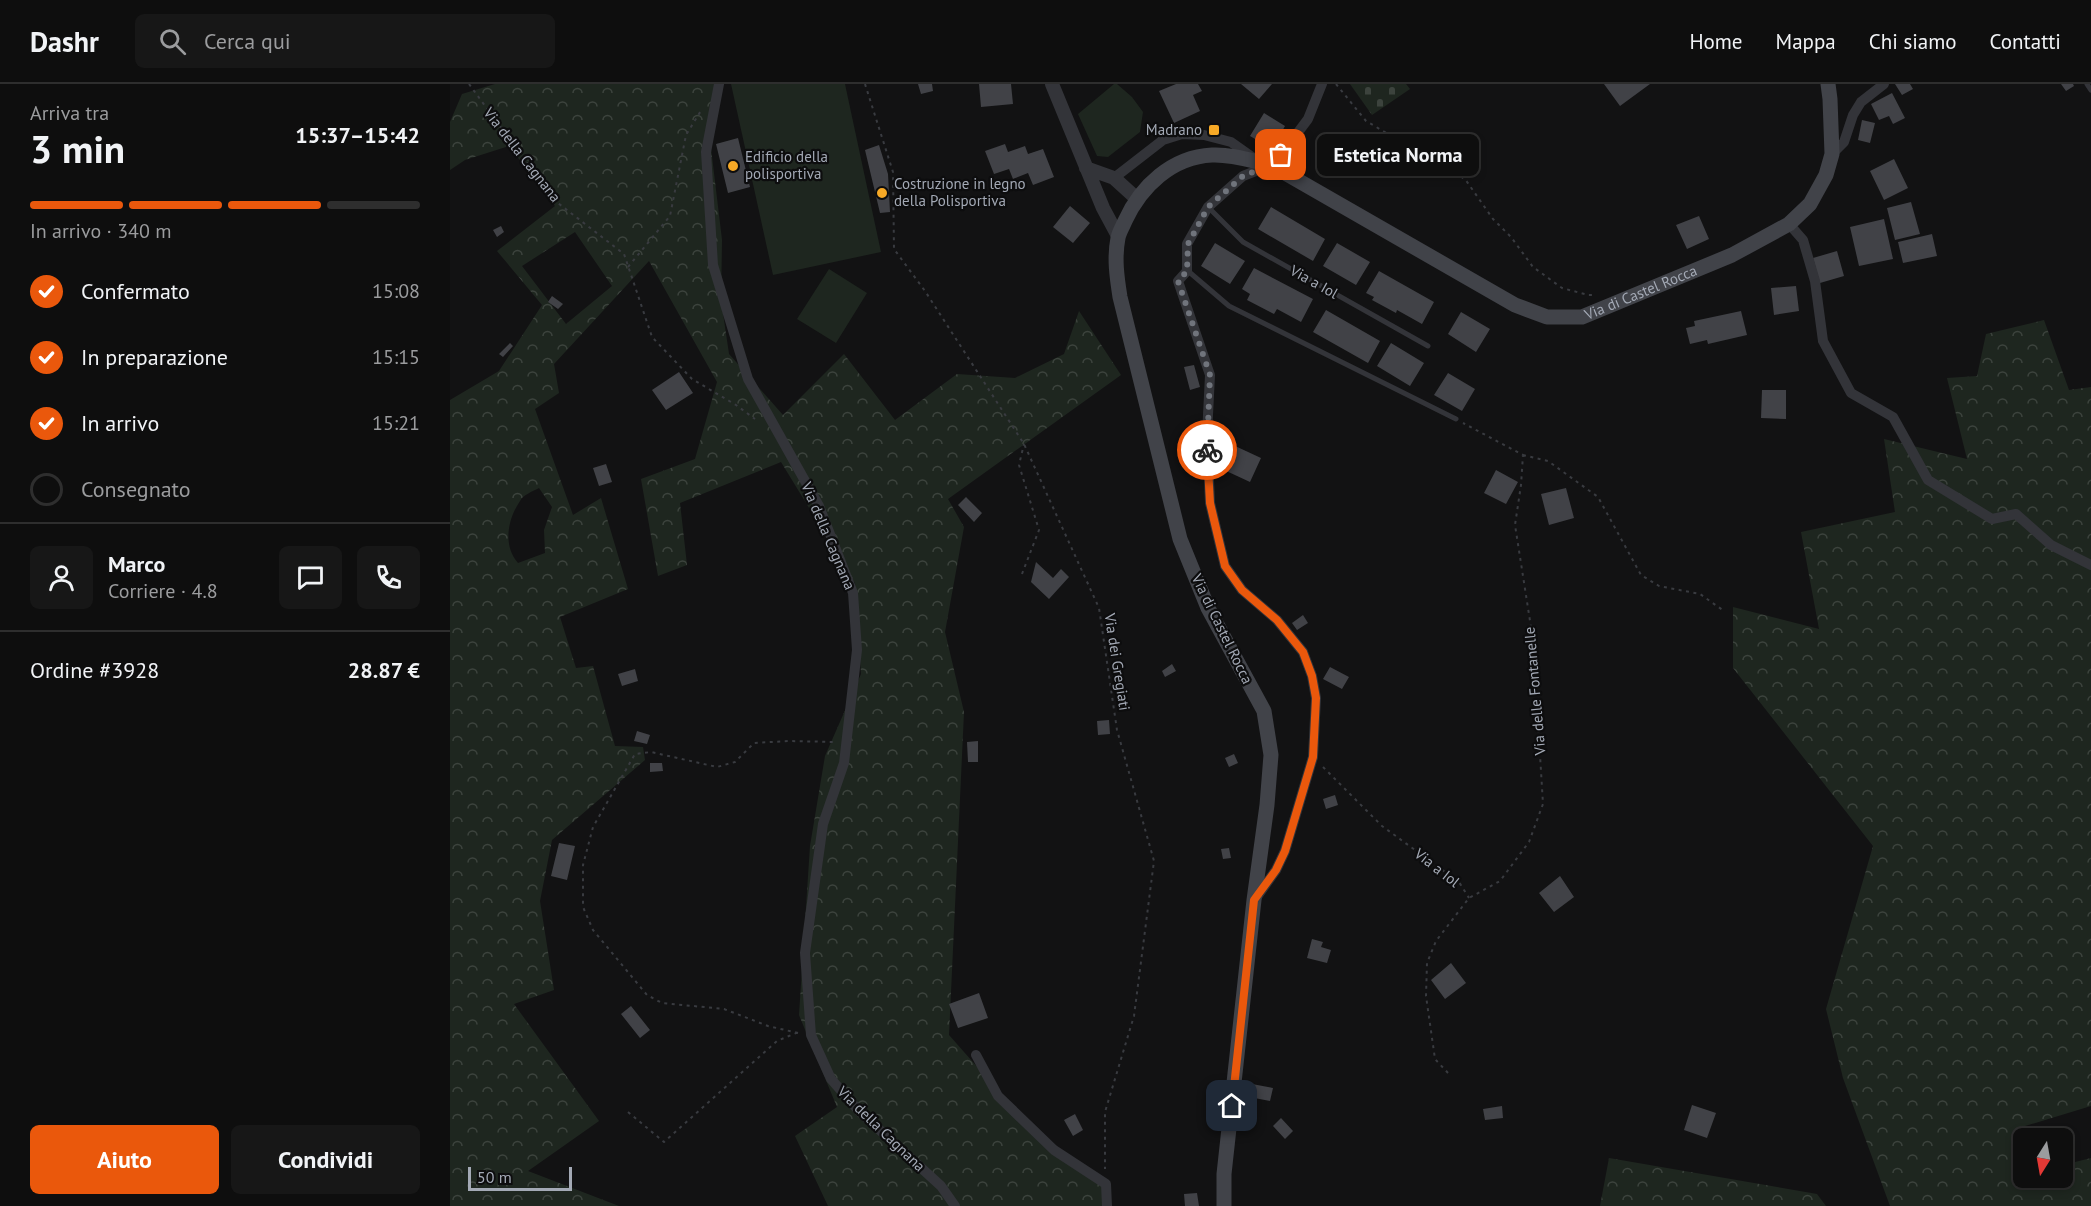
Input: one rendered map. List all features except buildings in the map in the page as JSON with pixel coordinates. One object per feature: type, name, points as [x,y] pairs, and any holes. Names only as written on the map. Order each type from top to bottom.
[{"type":"main road","name":"Via di Castel Rocca","points":[[1224,1206],[1224,1174],[1271,755],[1264,711],[1208,608],[1180,539],[1120,297],[1116,267],[1118,236],[1136,198],[1162,173],[1197,157],[1233,156],[1266,164],[1515,305],[1547,317],[1582,317],[1732,255],[1789,224],[1810,204],[1826,175],[1832,154],[1828,84]]},
{"type":"street","points":[[1052,84],[1103,208],[1118,236]]},
{"type":"street","points":[[1254,900],[1276,870],[1285,851],[1313,757],[1316,698],[1312,676],[1303,652],[1277,620],[1242,590],[1225,566],[1210,503],[1207,435],[1210,375],[1178,281],[1187,271],[1188,244],[1208,207],[1243,176],[1266,164],[1308,119],[1322,84]]},
{"type":"street","points":[[1832,154],[1844,142],[1853,115],[1861,102],[1884,84]]},
{"type":"street","points":[[718,89],[706,152],[713,265],[748,379],[780,438]]},
{"type":"street","name":"Via di Castel Rocca","points":[[1114,178],[1163,140],[1182,134],[1204,135],[1231,142],[1266,164]]},
{"type":"street","points":[[1086,168],[1114,178],[1136,198]]},
{"type":"street","points":[[1789,224],[1803,240],[1815,281],[1823,341],[1851,393],[1893,417],[1928,480],[1992,519],[2016,514],[2051,545],[2091,565]]},
{"type":"street","name":"Via della Cagnana","points":[[780,438],[819,506],[853,593],[857,650],[844,763],[823,824],[805,953],[811,1035],[831,1079],[859,1111],[941,1186],[955,1206]]},
{"type":"street","points":[[976,1055],[998,1095],[1054,1150],[1106,1184],[1107,1206]]},
{"type":"lane","points":[[2086,84],[2091,90]]},
{"type":"lane","name":"Via a Iol","points":[[1208,207],[1243,242],[1428,346]]},
{"type":"lane","points":[[1187,271],[1229,306],[1456,419]]},
{"type":"path","name":"Via della Cagnana","points":[[469,84],[554,200],[624,255],[652,337],[692,379],[736,405],[780,438]]},
{"type":"path","name":"Via dei Gregiati","points":[[865,84],[893,172],[894,249],[925,291],[1024,444],[1099,608],[1117,730],[1154,861],[1134,1016],[1105,1112],[1106,1184]]},
{"type":"path","points":[[1336,84],[1366,121],[1465,179],[1493,219],[1511,237],[1533,267],[1562,288],[1588,296],[1599,295]]},
{"type":"path","points":[[628,267],[670,216],[686,135],[699,111],[718,89]]},
{"type":"path","points":[[1456,419],[1523,455],[1548,461],[1598,497],[1641,575],[1659,586],[1700,594],[1724,611]]},
{"type":"path","points":[[1022,574],[1039,530],[1020,465],[1024,444]]},
{"type":"path","name":"Via delle Fontanelle","points":[[1469,898],[1500,881],[1529,842],[1543,804],[1533,640],[1515,525],[1523,455]]},
{"type":"path","points":[[811,1035],[768,1026],[724,1009],[662,1003],[647,995],[593,930],[583,907],[583,865],[593,827],[635,754],[651,752],[717,767],[735,762],[754,743],[789,741],[846,743]]},
{"type":"path","name":"Via a Iol","points":[[1313,757],[1382,826],[1459,882],[1469,898],[1436,940],[1427,963],[1426,996],[1435,1059],[1449,1073]]},
{"type":"path","points":[[628,1112],[664,1142],[777,1041],[796,1033]]},
{"type":"green space","points":[[495,84],[716,84],[710,140],[722,240],[721,300],[729,354],[783,415],[844,354],[895,420],[957,374],[1015,378],[1064,354],[1079,311],[1121,375],[948,499],[964,527],[945,632],[964,712],[949,1035],[1039,1137],[1108,1187],[1110,1206],[828,1206],[795,1136],[837,1107],[799,1015],[810,846],[825,756],[861,674],[855,583],[781,462],[680,503],[687,565],[658,576],[641,479],[695,459],[717,382],[649,261],[554,364],[559,393],[535,409],[573,515],[601,498],[628,589],[560,617],[576,668],[593,666],[615,746],[643,747],[645,760],[552,840],[540,901],[554,990],[514,1004],[599,1121],[528,1171],[619,1206],[450,1206],[450,400],[499,371],[542,305],[497,251],[555,206],[509,146],[465,160],[450,170],[450,122],[462,94]],"holes":[[[575,232],[612,286],[566,324],[522,266]],[[539,488],[552,507],[544,530],[545,553],[518,563],[510,549],[509,533],[512,516],[521,499]]]},
{"type":"green space","points":[[731,84],[845,84],[881,252],[773,275]]},
{"type":"green space","points":[[1114,84],[1132,97],[1143,112],[1140,132],[1108,157],[1097,156],[1078,114]]},
{"type":"green space","points":[[1350,84],[1406,84],[1410,89],[1372,115]]},
{"type":"green space","points":[[829,269],[867,293],[836,343],[797,319]]},
{"type":"green space","points":[[2044,320],[2069,390],[2091,387],[2091,1106],[2025,1126],[2025,1128],[2013,1128],[2013,1188],[2073,1188],[2073,1162],[2091,1158],[2091,1206],[1890,1206],[1843,1078],[1826,1009],[1873,846],[1733,668],[1733,607],[1819,629],[1801,532],[1895,512],[1884,439],[1967,459],[1947,378],[1977,376],[1986,334]]},
{"type":"green space","points":[[1609,1158],[1817,1194],[1826,1206],[1600,1206]]},
{"type":"way so far","points":[[1207,450],[1210,375],[1178,281],[1187,271],[1188,244],[1208,207],[1243,176],[1271,165],[1281,155]]},
{"type":"place","name":"Madrano","points":[[1214,130]]},
{"type":"place","name":"Estetica Norma","points":[[1281,155]]},
{"type":"place","name":"Edificio della polisportiva","points":[[733,166]]},
{"type":"place","name":"Costruzione in legno della Polisportiva","points":[[882,193]]},
{"type":"route","points":[[1207,450],[1210,503],[1225,566],[1242,590],[1277,620],[1303,652],[1312,676],[1316,698],[1313,757],[1285,851],[1276,870],[1254,900],[1232,1106]]}]
